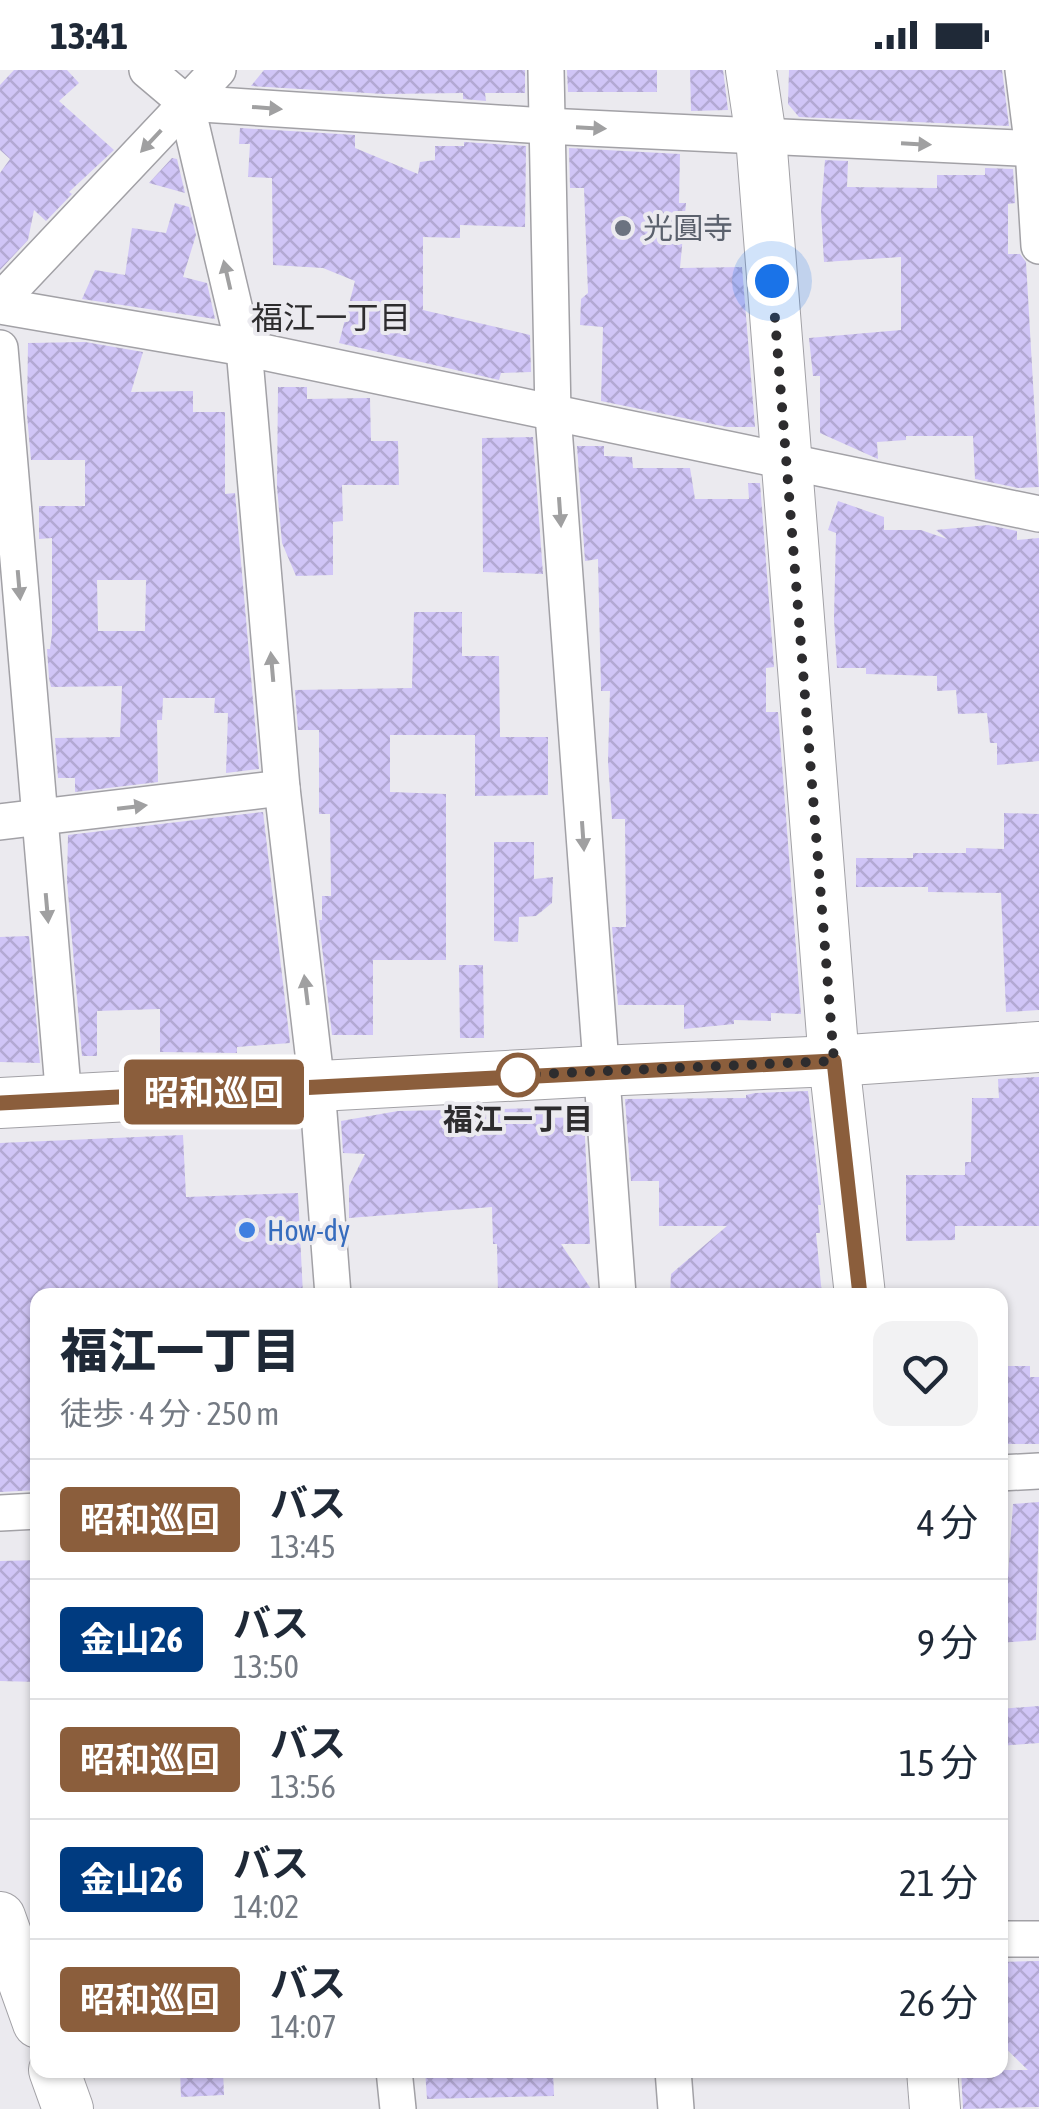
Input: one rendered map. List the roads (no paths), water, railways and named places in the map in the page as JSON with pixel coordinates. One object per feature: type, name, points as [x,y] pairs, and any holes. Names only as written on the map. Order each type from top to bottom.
[{"type":"street","points":[[147,70],[186,103],[244,348],[282,788],[317,1087],[332,1288]]},
{"type":"street","points":[[0,304],[218,70]]},
{"type":"street","points":[[546,70],[553,414],[617,1288]]},
{"type":"street","points":[[750,70],[761,137],[834,1061],[859,1288]]},
{"type":"street","points":[[1023,70],[1036,149],[1039,246]]},
{"type":"street","points":[[186,103],[545,126],[1036,149]]},
{"type":"street","points":[[0,304],[244,348],[1039,514]]},
{"type":"street","points":[[0,348],[64,1100]]},
{"type":"street","points":[[0,822],[282,788]]},
{"type":"street","points":[[0,1104],[1039,1047]]},
{"type":"street","points":[[1008,1473],[1039,1471]]},
{"type":"street","points":[[0,1513],[30,1512]]},
{"type":"street","points":[[0,1917],[27,1964]]},
{"type":"street","points":[[1008,1940],[1039,1939]]},
{"type":"street","points":[[57,2078],[68,2109]]},
{"type":"street","points":[[395,2078],[398,2109]]},
{"type":"street","points":[[674,2078],[676,2109]]},
{"type":"street","points":[[932,2078],[934,2109]]},
{"type":"place","name":"光圓寺","points":[[623,228]]},
{"type":"place","name":"福江一丁目","points":[[518,1075]]},
{"type":"place","name":"How-dy","points":[[247,1230]]},
{"type":"district","name":"福江一丁目","points":[[331,317]]}]
